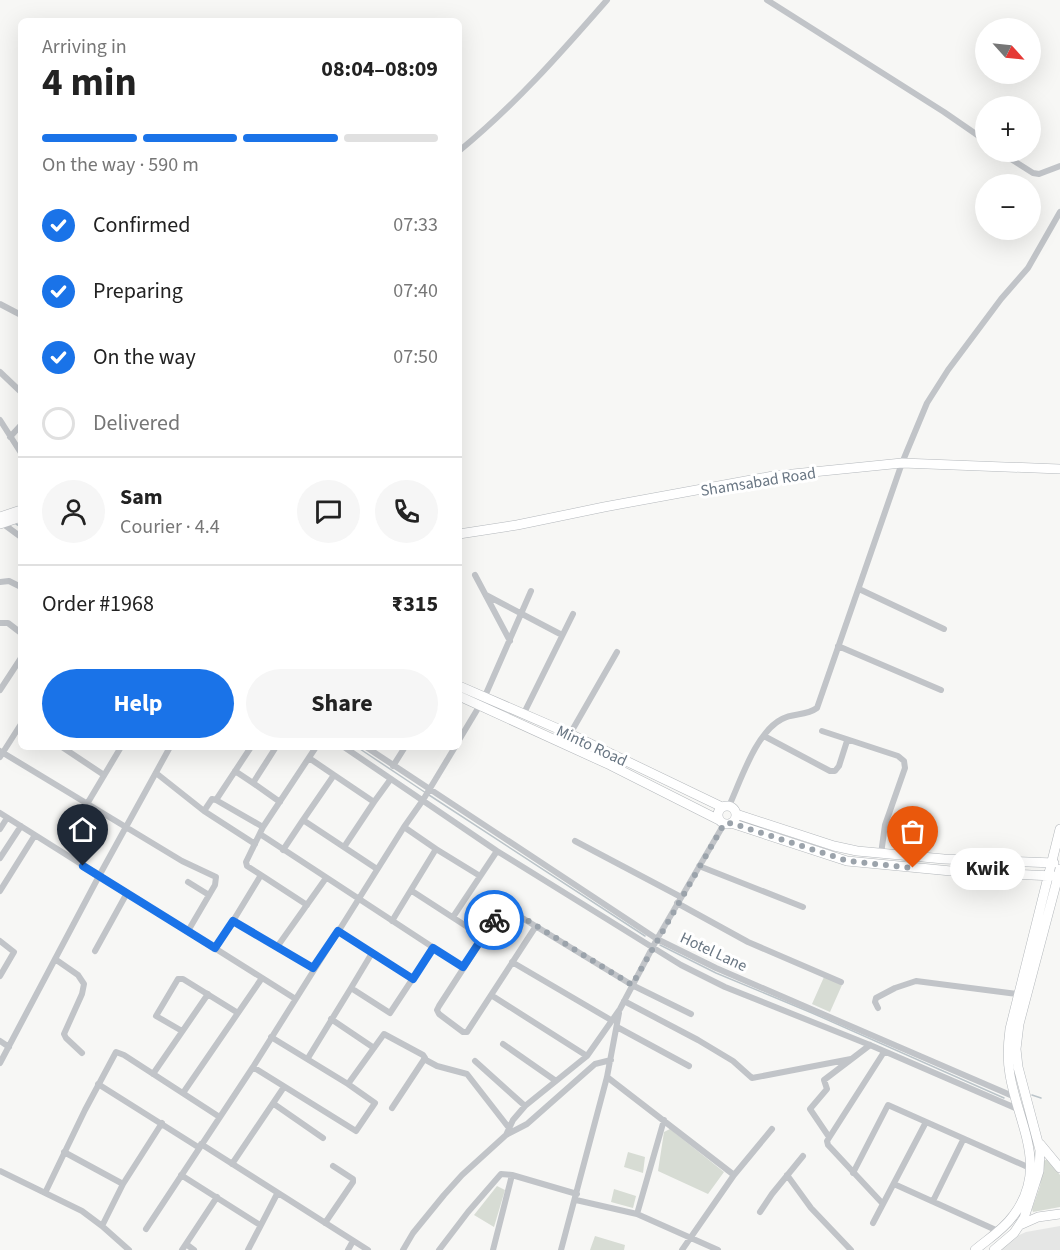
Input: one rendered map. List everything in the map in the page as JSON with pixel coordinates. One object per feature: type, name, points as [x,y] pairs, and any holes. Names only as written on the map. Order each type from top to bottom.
[{"type":"main road","name":"Shamsabad Road","points":[[462,534],[773,476],[902,463],[1060,470]]},
{"type":"main road","points":[[1,519],[18,511]]},
{"type":"main road","points":[[1,519],[18,519]]},
{"type":"main road","name":"Minto Road","points":[[462,688],[482,700],[727,820],[848,861],[945,871],[1055,873]]},
{"type":"main road","name":"Minto Road","points":[[462,697],[482,700],[524,714],[726,806]]},
{"type":"main road","points":[[726,806],[718,813],[727,820]]},
{"type":"main road","points":[[726,806],[727,820]]},
{"type":"main road","name":"Minto Road","points":[[727,820],[834,846],[881,854],[1055,863]]},
{"type":"main road","points":[[994,1250],[1020,1225],[1030,1203],[1039,1171],[1040,1150],[1022,1089],[1016,1049],[1018,1024],[1055,873],[1060,829]]},
{"type":"main road","points":[[945,859],[945,871]]},
{"type":"main road","points":[[975,1250],[1013,1216],[1023,1202],[1031,1155],[1029,1139],[1010,1075],[1008,1053],[1010,1029],[1017,994],[1055,873]]},
{"type":"main road","points":[[1037,1139],[1060,1168]]},
{"type":"main road","points":[[1020,1225],[1038,1217],[1060,1214]]},
{"type":"street","points":[[462,148],[521,96],[576,38],[607,0]]},
{"type":"street","points":[[766,0],[975,133]]},
{"type":"street","points":[[1016,162],[1033,173],[1040,174],[1060,166]]},
{"type":"street","points":[[726,806],[770,726],[784,717],[811,712],[817,708],[902,463],[927,403],[948,370],[1001,299],[1028,268],[1060,212]]},
{"type":"street","points":[[0,304],[18,313]]},
{"type":"street","points":[[0,372],[18,389]]},
{"type":"street","points":[[0,420],[18,448]]},
{"type":"street","points":[[10,436],[18,428]]},
{"type":"street","points":[[1,519],[18,534]]},
{"type":"street","points":[[475,575],[510,641]]},
{"type":"street","points":[[0,582],[9,581],[18,586]]},
{"type":"street","points":[[859,589],[944,629]]},
{"type":"street","points":[[462,735],[482,700],[531,591]]},
{"type":"street","points":[[486,595],[562,635]]},
{"type":"street","points":[[524,714],[573,614]]},
{"type":"street","points":[[0,623],[8,623],[18,631]]},
{"type":"street","points":[[838,646],[941,690]]},
{"type":"street","points":[[570,734],[617,652]]},
{"type":"street","points":[[0,690],[18,663]]},
{"type":"street","points":[[18,728],[1,753],[182,861],[216,877],[217,880],[188,931]]},
{"type":"street","points":[[822,731],[904,760],[905,764],[885,825],[881,854]]},
{"type":"street","points":[[764,736],[830,771],[835,771],[839,766],[847,741]]},
{"type":"street","points":[[67,750],[104,775]]},
{"type":"street","points":[[87,804],[119,750]]},
{"type":"street","points":[[0,1063],[168,750]]},
{"type":"street","points":[[216,800],[249,750]]},
{"type":"street","points":[[253,783],[274,750]]},
{"type":"street","points":[[308,905],[246,864],[263,827],[314,750]]},
{"type":"street","name":"Hotel Lane","points":[[348,750],[497,850],[652,948],[725,987],[870,1045],[1020,1110]]},
{"type":"street","name":"Hotel Lane","points":[[370,750],[657,939],[716,968],[1015,1097]]},
{"type":"street","points":[[393,766],[403,750]]},
{"type":"street","points":[[146,1229],[453,750]]},
{"type":"street","points":[[309,758],[374,802]]},
{"type":"street","points":[[235,771],[280,802]]},
{"type":"street","points":[[156,773],[204,811],[255,844]]},
{"type":"street","points":[[284,850],[334,775]]},
{"type":"street","points":[[344,847],[390,780]]},
{"type":"street","points":[[204,811],[212,799],[216,800],[263,827]]},
{"type":"street","points":[[0,813],[294,998]]},
{"type":"street","points":[[0,829],[7,818]]},
{"type":"street","points":[[303,820],[377,868]]},
{"type":"street","points":[[508,1132],[513,1120],[525,1106],[587,1056],[620,1009],[679,900],[727,820]]},
{"type":"street","points":[[0,858],[21,826]]},
{"type":"street","points":[[404,827],[480,876]]},
{"type":"street","points":[[260,834],[463,967]]},
{"type":"street","points":[[0,891],[35,835]]},
{"type":"street","points":[[574,841],[748,942],[841,982]]},
{"type":"street","points":[[392,921],[436,849]]},
{"type":"street","points":[[453,917],[497,850]]},
{"type":"street","points":[[699,866],[803,907]]},
{"type":"street","points":[[215,948],[261,875]]},
{"type":"street","points":[[277,947],[326,878]]},
{"type":"street","points":[[188,882],[209,895]]},
{"type":"street","points":[[412,891],[483,937]]},
{"type":"street","points":[[95,951],[127,893]]},
{"type":"street","points":[[536,926],[467,1032],[463,1032],[439,1014],[437,1010],[439,1006],[503,909],[509,909],[632,985],[691,1014]]},
{"type":"street","points":[[233,921],[313,968]]},
{"type":"street","points":[[338,931],[413,979]]},
{"type":"street","points":[[0,941],[14,952],[0,976]]},
{"type":"street","points":[[351,988],[390,1013],[433,948]]},
{"type":"street","points":[[308,1058],[372,953]]},
{"type":"street","points":[[55,959],[78,975],[84,984],[82,994],[64,1034],[82,1053]]},
{"type":"street","points":[[512,962],[611,1020]]},
{"type":"street","points":[[182,1031],[156,1016],[176,980],[181,978],[238,1013]]},
{"type":"street","points":[[183,1093],[262,978]]},
{"type":"street","points":[[878,1008],[876,998],[916,981],[1017,994]]},
{"type":"street","points":[[153,1074],[208,994]]},
{"type":"street","points":[[491,995],[587,1056]]},
{"type":"street","points":[[624,1001],[733,1061],[752,1078],[851,1059]]},
{"type":"street","points":[[805,1020],[809,1008]]},
{"type":"street","points":[[561,1250],[607,1077],[620,1009]]},
{"type":"street","points":[[331,1019],[374,1048]]},
{"type":"street","points":[[616,1027],[689,1066]]},
{"type":"street","points":[[348,1084],[386,1034],[423,1054],[424,1059],[437,1066],[467,1074],[508,1132]]},
{"type":"street","points":[[252,1067],[356,1131],[375,1103],[308,1058],[271,1037]]},
{"type":"street","points":[[0,1041],[9,1047]]},
{"type":"street","points":[[503,1044],[556,1081]]},
{"type":"street","points":[[829,1137],[810,1109],[827,1089],[824,1080],[870,1045]]},
{"type":"street","points":[[903,1059],[906,1050]]},
{"type":"street","points":[[45,1193],[116,1052],[218,1116]]},
{"type":"street","points":[[883,1204],[828,1145],[829,1137],[884,1052]]},
{"type":"street","points":[[392,1108],[424,1059]]},
{"type":"street","points":[[403,1250],[413,1233],[444,1195],[508,1132],[527,1124],[595,1064],[611,1060]]},
{"type":"street","points":[[475,1061],[525,1106]]},
{"type":"street","points":[[607,1077],[734,1175]]},
{"type":"street","points":[[98,1084],[232,1164],[368,1250]]},
{"type":"street","points":[[232,1164],[284,1087]]},
{"type":"street","points":[[274,1104],[323,1138]]},
{"type":"street","points":[[853,1173],[888,1105],[1030,1168]]},
{"type":"street","points":[[637,1214],[664,1120]]},
{"type":"street","points":[[873,1223],[926,1122]]},
{"type":"street","points":[[102,1226],[123,1184],[162,1123]]},
{"type":"street","points":[[682,1250],[734,1175],[772,1129]]},
{"type":"street","points":[[933,1201],[963,1140]]},
{"type":"street","points":[[64,1152],[123,1184]]},
{"type":"street","points":[[760,1212],[803,1156]]},
{"type":"street","points":[[325,1223],[353,1182],[333,1166]]},
{"type":"street","points":[[0,1171],[82,1211],[129,1250]]},
{"type":"street","points":[[181,1175],[260,1225]]},
{"type":"street","points":[[439,1250],[500,1175],[512,1175],[576,1197],[637,1214],[718,1250]]},
{"type":"street","points":[[493,1250],[512,1175]]},
{"type":"street","points":[[787,1175],[811,1208],[851,1250]]},
{"type":"street","points":[[894,1184],[998,1231]]},
{"type":"street","points":[[248,1250],[277,1194]]},
{"type":"street","points":[[194,1250],[184,1247],[217,1197]]},
{"type":"street","points":[[348,1250],[353,1240]]},
{"type":"shaded area","points":[[824,977],[842,985],[830,1012],[812,1004]]},
{"type":"shaded area","points":[[670,1129],[724,1172],[708,1194],[658,1171],[664,1132]]},
{"type":"shaded area","points":[[628,1152],[645,1157],[643,1173],[624,1167]]},
{"type":"shaded area","points":[[1048,1159],[1060,1175],[1060,1207],[1033,1212],[1040,1186],[1043,1161]]},
{"type":"shaded area","points":[[497,1186],[505,1190],[494,1227],[474,1215]]},
{"type":"shaded area","points":[[614,1189],[636,1196],[633,1208],[611,1202]]},
{"type":"shaded area","points":[[1060,1226],[1060,1250],[997,1250],[1008,1240],[1026,1232]]},
{"type":"shaded area","points":[[595,1236],[625,1245],[624,1250],[590,1250]]},
{"type":"waterway","points":[[362,750],[426,793]]},
{"type":"waterway","points":[[429,795],[645,936]]},
{"type":"waterway","points":[[660,945],[716,973],[1004,1098]]},
{"type":"waterway","points":[[1032,1095],[1041,1098]]},
{"type":"way so far","points":[[494,920],[503,909],[509,909],[632,985],[724,824],[731,823],[848,861],[913,868]]},
{"type":"place","name":"Kwik","points":[[913,868]]},
{"type":"route","points":[[83,866],[215,948],[233,921],[313,968],[338,931],[413,979],[433,948],[463,967],[494,920]]}]
